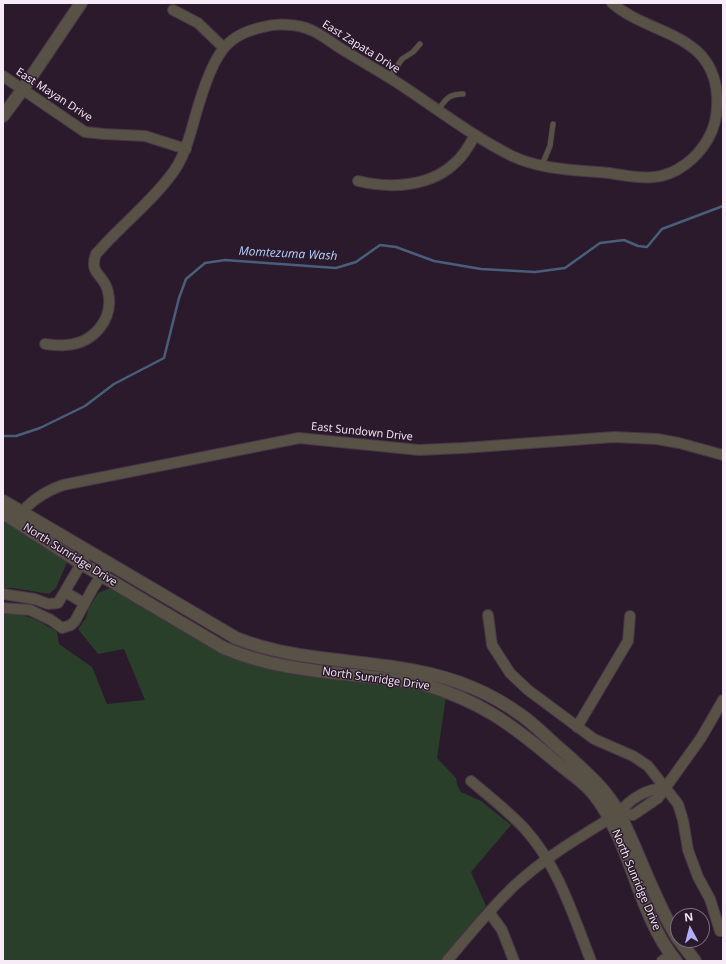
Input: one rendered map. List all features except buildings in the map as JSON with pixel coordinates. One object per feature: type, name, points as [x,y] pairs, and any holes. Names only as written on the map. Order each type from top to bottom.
[{"type":"street","points":[[3,116],[81,3]]},
{"type":"street","name":"East Zapata Drive","points":[[45,344],[67,345],[77,343],[88,339],[101,327],[107,318],[109,306],[108,291],[104,281],[94,269],[93,263],[96,254],[174,172],[186,149],[210,73],[224,48],[245,33],[264,26],[278,24],[310,29],[389,78],[475,136],[515,157],[542,165],[647,178],[656,177],[681,168],[704,146],[715,123],[717,100],[714,79],[702,56],[680,38],[626,13],[612,3]]},
{"type":"street","points":[[173,10],[198,23],[224,48]]},
{"type":"street","name":"East Mayan Drive","points":[[3,76],[85,132],[145,136],[186,149]]},
{"type":"street","points":[[358,181],[376,186],[401,185],[438,176],[457,162],[475,136]]},
{"type":"street","name":"East Sundown Drive","points":[[18,516],[32,501],[47,491],[63,485],[93,477],[299,438],[419,450],[614,437],[664,441],[723,455]]},
{"type":"street","name":"North Sunridge Drive","points":[[3,501],[18,516],[82,564],[224,648],[238,654],[269,663],[422,684],[447,691],[492,712],[516,728],[578,779],[614,816],[670,925]]},
{"type":"street","name":"North Sunridge Drive","points":[[3,513],[18,516],[88,552],[208,623],[253,645],[294,654],[417,671],[474,688],[521,715],[588,774],[606,794],[631,865],[670,959]]},
{"type":"street","points":[[3,594],[25,596],[52,604],[58,603],[88,552]]},
{"type":"street","points":[[3,608],[30,610],[47,617],[62,628],[67,627],[75,621],[84,603],[109,564]]},
{"type":"street","points":[[65,592],[84,603]]},
{"type":"street","points":[[47,617],[52,604]]},
{"type":"street","points":[[488,615],[492,645],[510,674],[528,690],[594,739],[641,761],[648,766],[678,804],[683,820],[688,850],[698,877],[710,899],[720,931]]},
{"type":"street","points":[[577,727],[628,641],[630,616]]},
{"type":"street","points":[[614,816],[634,814],[658,798],[701,738],[723,700]]},
{"type":"street","points":[[471,781],[524,828],[548,859],[564,892],[591,961]]},
{"type":"street","points":[[447,961],[489,912],[515,886],[548,859],[614,816],[626,804],[638,796],[652,789],[664,788]]},
{"type":"street","points":[[638,796],[645,808]]},
{"type":"street","points":[[489,912],[502,930],[514,961]]},
{"type":"street","name":"North Sunridge Drive","points":[[684,948],[695,961]]},
{"type":"lane","points":[[389,78],[402,60],[414,52],[420,44]]},
{"type":"lane","points":[[438,110],[447,97],[454,94],[463,94]]},
{"type":"lane","points":[[542,165],[550,146],[553,124]]},
{"type":"green space","points":[[3,521],[68,560],[56,588],[49,594],[13,588],[3,588]]},
{"type":"green space","points":[[112,585],[216,648],[413,687],[446,696],[437,758],[456,778],[457,785],[461,792],[481,801],[511,825],[471,872],[486,906],[440,961],[3,961],[3,613],[18,614],[32,618],[57,632],[59,644],[92,667],[107,704],[145,700],[124,649],[98,654],[78,629],[86,618],[88,610],[98,593],[110,588]]},
{"type":"waterway","name":"Momtezuma Wash","points":[[3,436],[16,436],[40,428],[85,406],[114,384],[164,358],[179,298],[186,279],[205,263],[225,260],[336,268],[356,262],[380,245],[396,247],[434,261],[481,269],[535,272],[565,268],[600,243],[624,240],[638,246],[647,247],[662,229],[723,206]]}]
